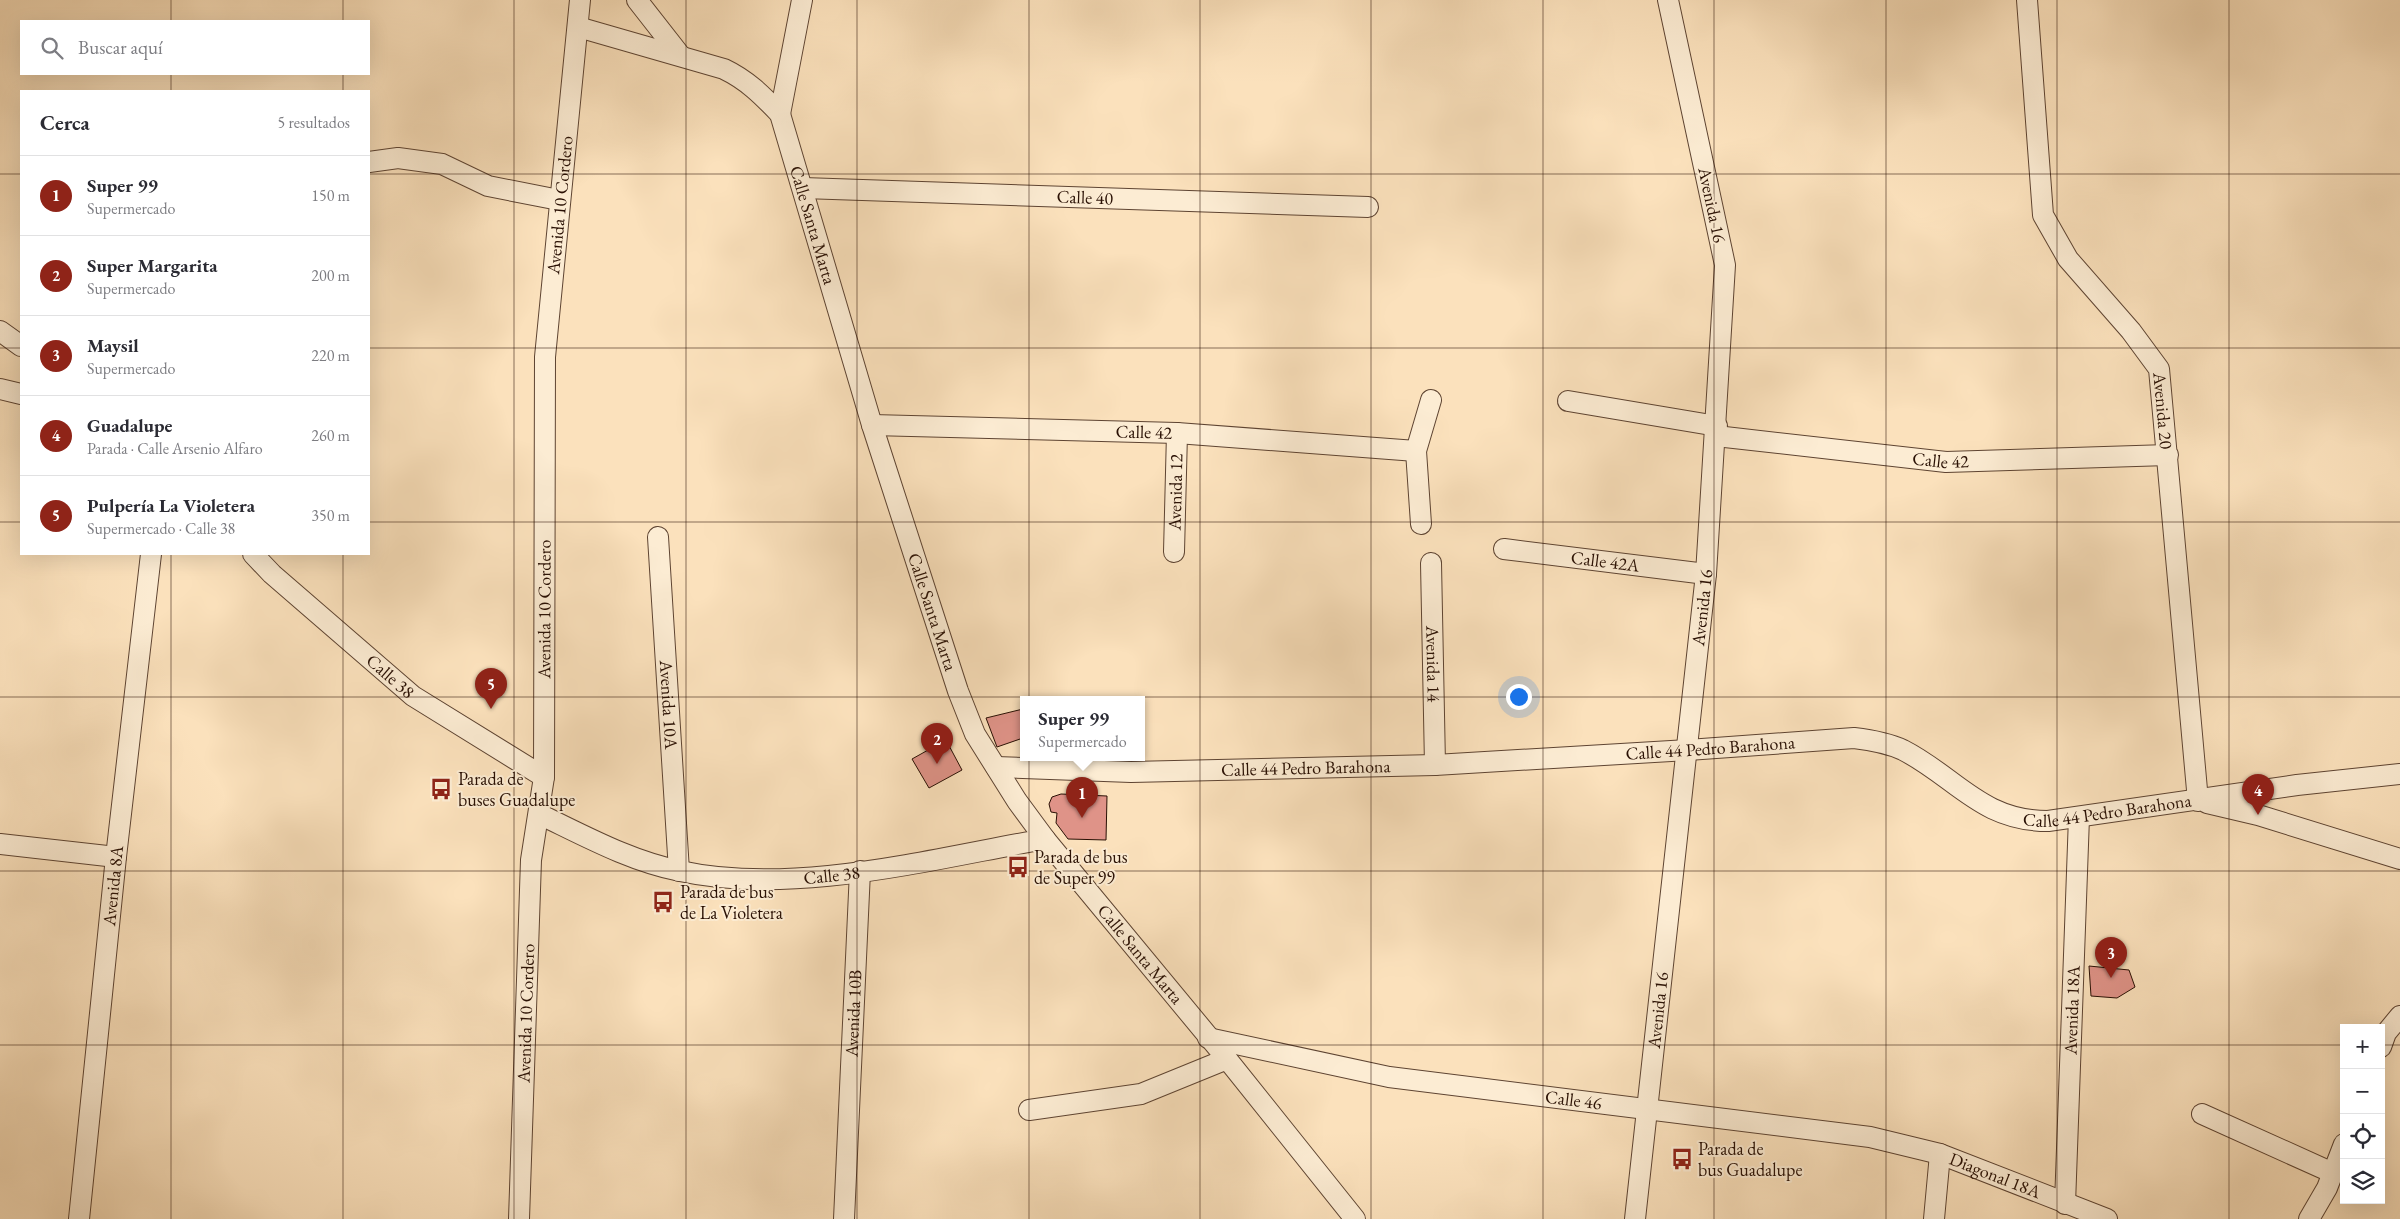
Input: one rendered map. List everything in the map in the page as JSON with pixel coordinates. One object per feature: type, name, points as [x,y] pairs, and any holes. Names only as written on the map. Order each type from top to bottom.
[{"type":"street","name":"Avenida 10 Cordero","points":[[519,1219],[531,860],[544,777],[545,357],[580,0]]},
{"type":"street","points":[[637,0],[680,55]]},
{"type":"street","points":[[780,114],[802,0]]},
{"type":"street","name":"Avenida 16","points":[[1635,1219],[1649,1108],[1706,574],[1716,431],[1724,265],[1668,0]]},
{"type":"street","name":"Avenida 20","points":[[2027,0],[2043,214],[2068,259],[2131,331],[2159,369],[2198,801]]},
{"type":"street","name":"Calle Santa Marta","points":[[578,27],[724,69],[740,76],[756,88],[780,114],[872,425],[958,691],[975,734],[1044,839],[1227,1059],[1354,1219]]},
{"type":"street","points":[[370,162],[398,158],[442,164],[488,186],[559,200]]},
{"type":"street","name":"Calle 40","points":[[803,188],[1368,207]]},
{"type":"street","points":[[0,331],[20,345]]},
{"type":"street","points":[[0,389],[20,394]]},
{"type":"street","points":[[1421,524],[1416,451],[1431,400]]},
{"type":"street","name":"Calle 42","points":[[1568,401],[1716,431],[1946,462],[2168,455]]},
{"type":"street","name":"Calle 42","points":[[872,425],[1177,432],[1416,451]]},
{"type":"street","name":"Avenida 12","points":[[1174,552],[1177,432]]},
{"type":"street","name":"Avenida 10A","points":[[658,537],[679,871]]},
{"type":"street","name":"Calle 42A","points":[[1504,549],[1706,574]]},
{"type":"street","name":"Avenida 8A","points":[[79,1219],[116,857],[151,555]]},
{"type":"street","name":"Calle 38","points":[[254,555],[272,574],[413,696],[544,777]]},
{"type":"street","name":"Avenida 14","points":[[1431,563],[1435,765]]},
{"type":"street","name":"Calle 44 Pedro Barahona","points":[[996,767],[1131,772],[1435,765],[1854,738],[1881,742],[1902,750],[1982,804],[2005,815],[2029,821],[2078,817],[2198,801],[2297,785],[2400,774]]},
{"type":"street","points":[[2198,801],[2258,815],[2400,859]]},
{"type":"street","name":"Calle 38","points":[[539,814],[610,848],[646,862],[679,871],[742,879],[780,879],[860,871],[1044,839]]},
{"type":"street","name":"Avenida 18A","points":[[2065,1204],[2078,817]]},
{"type":"street","points":[[0,844],[116,857]]},
{"type":"street","name":"Avenida 10B","points":[[844,1219],[860,871]]},
{"type":"street","points":[[2385,1036],[2400,1016]]},
{"type":"street","name":"Calle 46","points":[[1208,1038],[1389,1077],[1870,1137],[1940,1154]]},
{"type":"street","points":[[1029,1110],[1142,1094],[1227,1059]]},
{"type":"street","points":[[2202,1114],[2333,1173]]},
{"type":"street","points":[[1934,1219],[1940,1154]]},
{"type":"street","name":"Diagonal 18A","points":[[1940,1154],[2107,1219]]},
{"type":"street","points":[[2309,1219],[2333,1173],[2340,1155]]},
{"type":"building","points":[[1020,710],[1020,739],[997,747],[986,718]]},
{"type":"building","points":[[946,740],[962,770],[929,788],[912,759]]},
{"type":"building","points":[[1061,794],[1107,796],[1106,840],[1068,839],[1056,823],[1057,813],[1051,812],[1049,804],[1052,797]]},
{"type":"building","points":[[2089,966],[2129,970],[2135,987],[2117,998],[2091,996]]},
{"type":"place","name":"Pulpería La Violetera","points":[[491,709]]},
{"type":"place","name":"Super Margarita","points":[[937,764]]},
{"type":"place","name":"Parada de buses Guadalupe","points":[[441,789]]},
{"type":"place","name":"Guadalupe","points":[[2258,815]]},
{"type":"place","name":"Super 99","points":[[1082,818]]},
{"type":"place","name":"Parada de bus de Super 99","points":[[1018,867]]},
{"type":"place","name":"Parada de bus de La Violetera","points":[[663,902]]},
{"type":"place","name":"Maysil","points":[[2111,978]]},
{"type":"place","name":"Parada de bus Guadalupe","points":[[1682,1159]]}]
